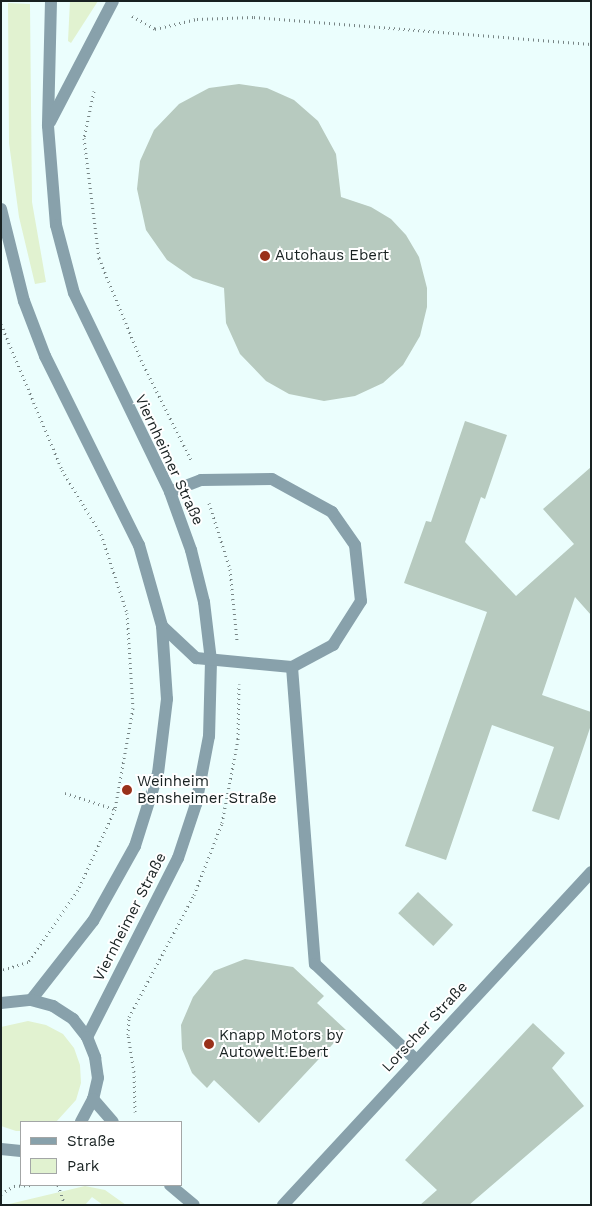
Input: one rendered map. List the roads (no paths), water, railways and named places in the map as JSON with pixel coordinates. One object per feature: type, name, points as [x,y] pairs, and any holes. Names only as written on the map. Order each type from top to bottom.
[{"type":"street","name":"Viernheimer Straße","points":[[51,1],[48,126],[56,225],[74,293],[170,492],[198,576],[211,661],[209,736],[196,804],[181,849],[151,916],[87,1037]]},
{"type":"street","points":[[48,126],[113,2]]},
{"type":"street","name":"Viernheimer Straße","points":[[1,209],[24,301],[45,356],[139,545],[162,626],[167,699],[158,773],[135,846],[93,921],[31,1000]]},
{"type":"street","points":[[162,626],[196,658],[211,661],[239,660],[292,667],[333,645],[361,601],[354,545],[332,512],[272,480],[201,480],[170,492]]},
{"type":"street","points":[[292,667],[315,964],[416,1060]]},
{"type":"street","name":"Lorscher Straße","points":[[283,1205],[591,872]]},
{"type":"street","points":[[1,1003],[31,1000],[53,1006],[73,1019],[87,1037],[95,1057],[98,1078],[94,1099],[82,1121]]},
{"type":"street","points":[[94,1099],[112,1121]]},
{"type":"street","points":[[2,1150],[20,1151]]},
{"type":"street","points":[[173,1188],[194,1205]]},
{"type":"place","name":"Autohaus Ebert","points":[[265,256]]},
{"type":"place","name":"Weinheim Bensheimer Straße","points":[[127,790]]},
{"type":"place","name":"Knapp Motors by Autowelt.Ebert","points":[[209,1044]]}]
